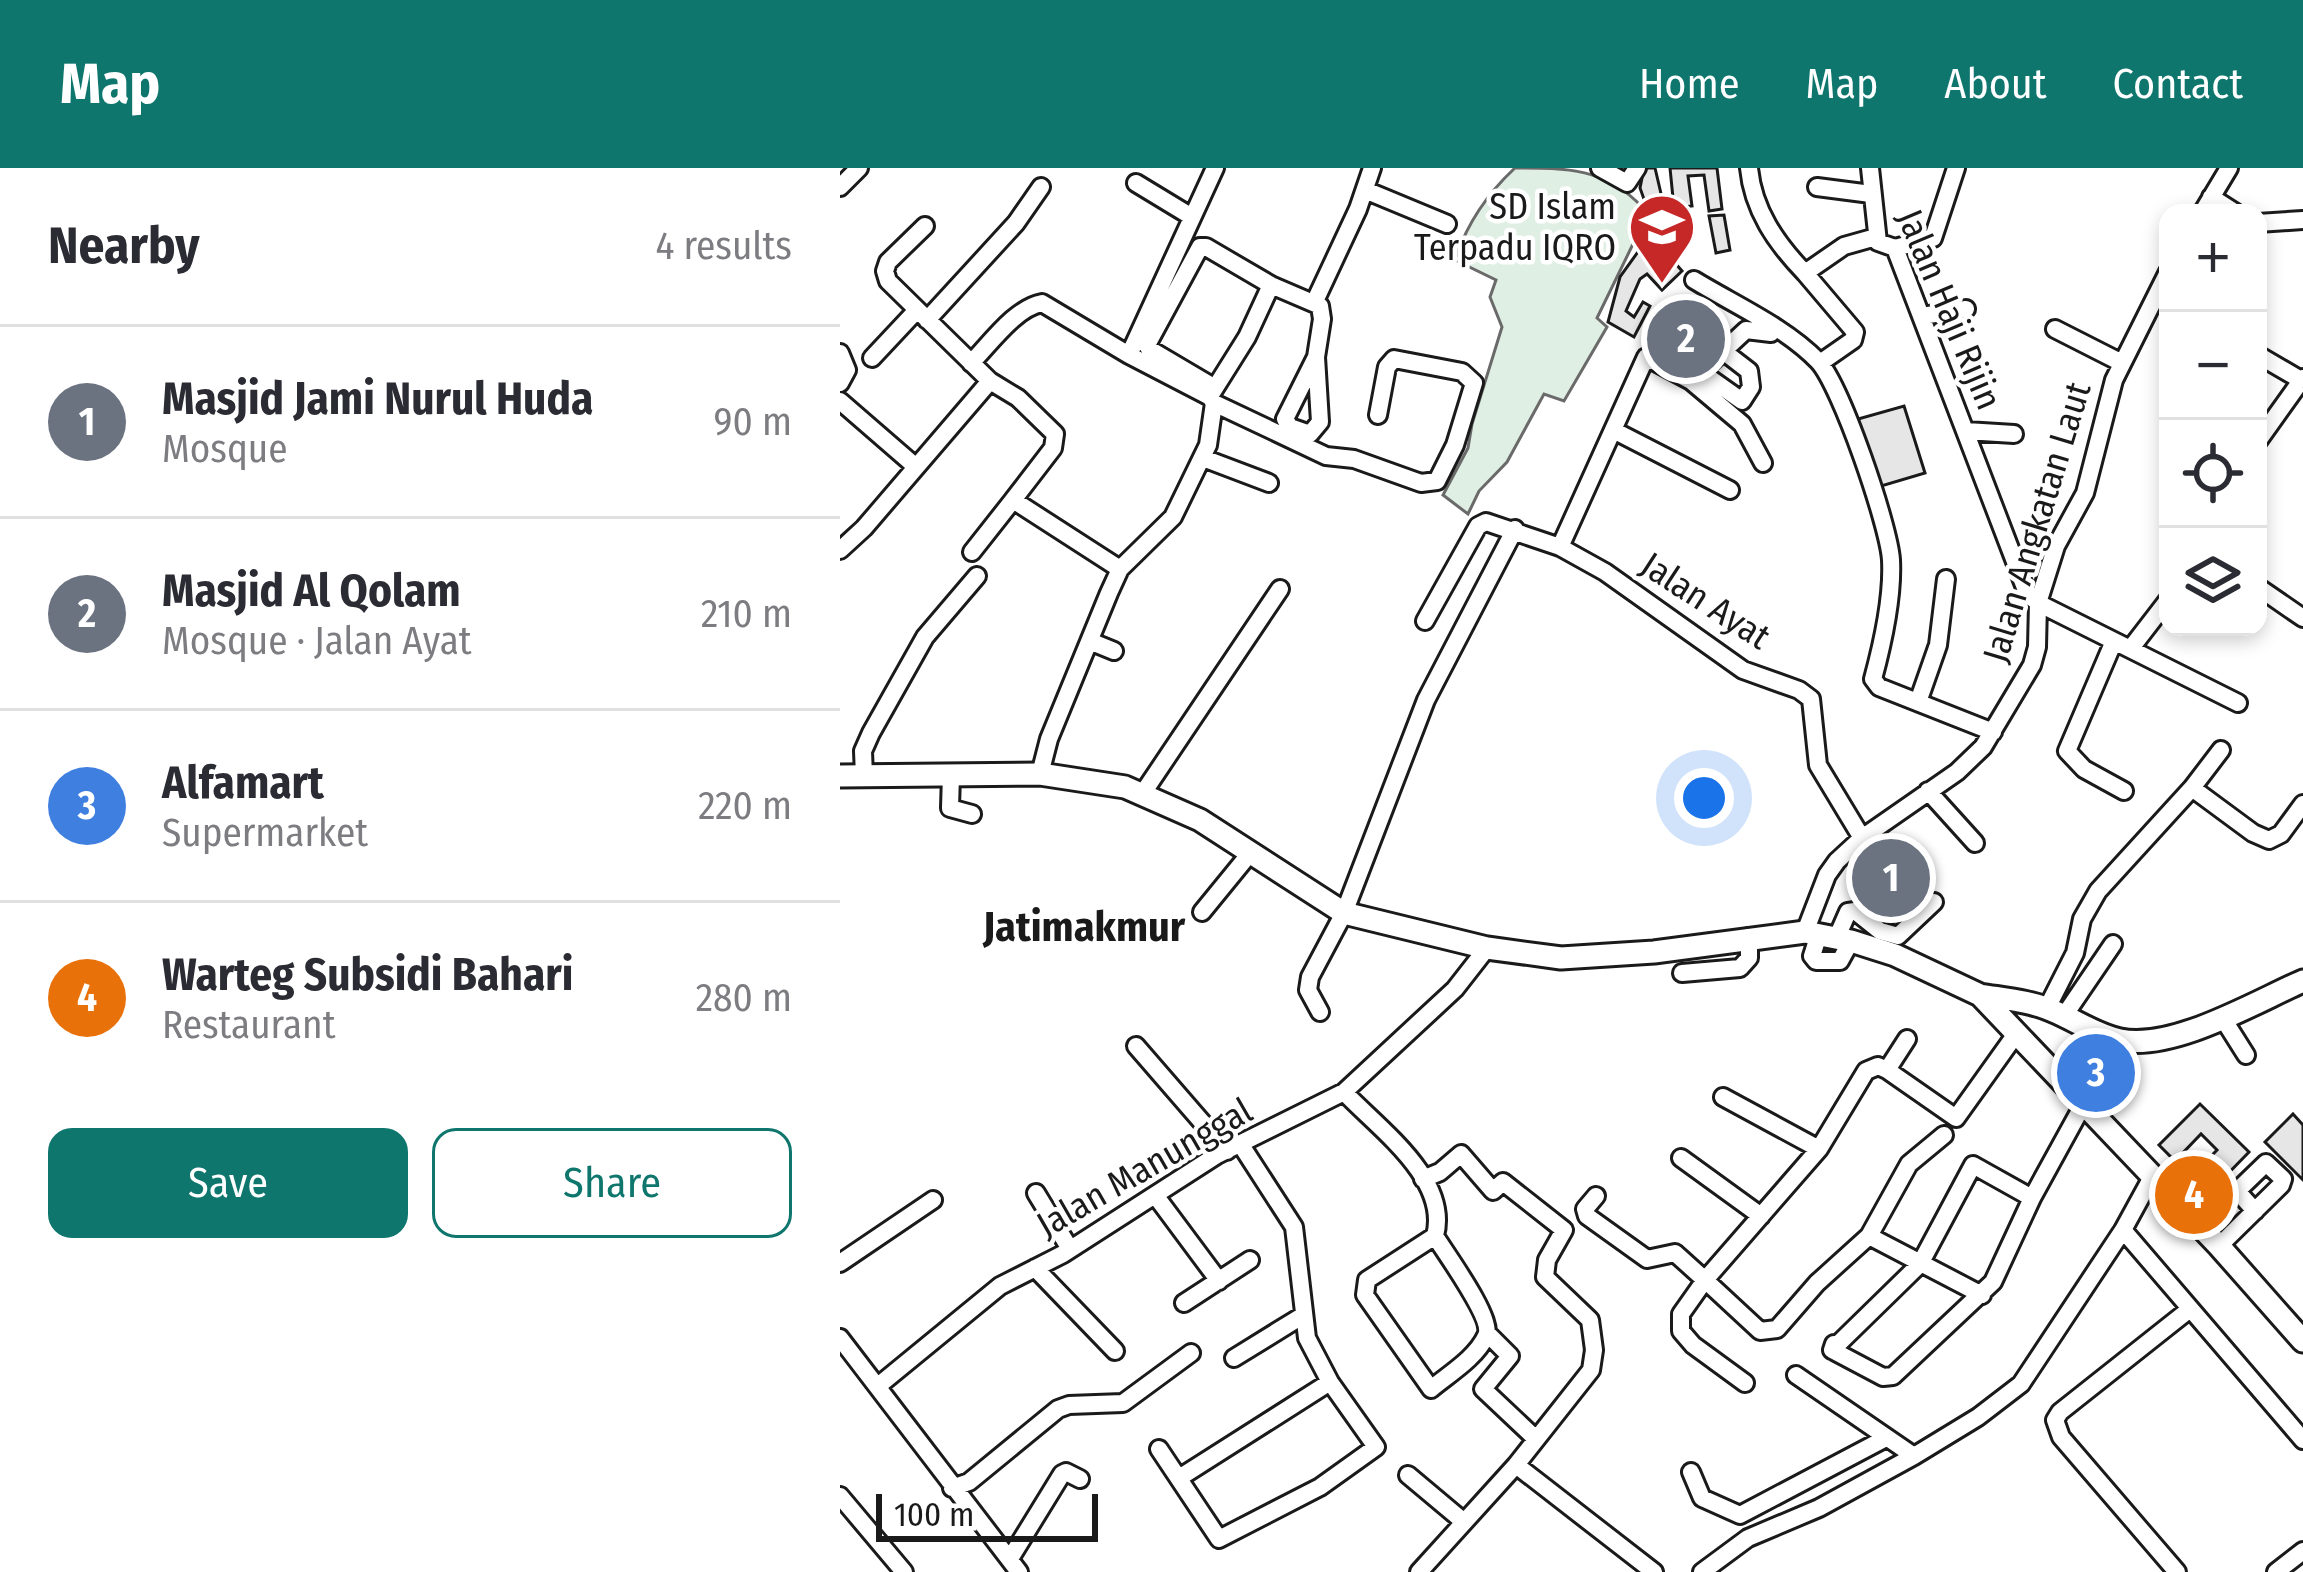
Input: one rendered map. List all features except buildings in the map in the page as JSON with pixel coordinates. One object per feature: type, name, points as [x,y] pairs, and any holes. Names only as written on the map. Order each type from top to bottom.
[{"type":"main road","points":[[840,776],[1040,774],[1124,787],[1200,820],[1344,913],[1487,948],[1562,958],[1654,952],[1748,937],[1828,936],[1897,946],[1981,994],[2055,1012],[2091,1030],[2135,1041],[2158,1040],[2303,981]]},
{"type":"main road","points":[[1981,994],[2303,1341]]},
{"type":"street","points":[[840,187],[859,168]]},
{"type":"street","points":[[1129,355],[1214,168]]},
{"type":"street","points":[[1315,301],[1372,168]]},
{"type":"street","points":[[1600,168],[1628,183],[1637,168]]},
{"type":"street","points":[[1749,168],[1750,182],[1773,237],[1856,332],[1853,340],[1820,363]]},
{"type":"street","name":"Jalan Haji Rijin","points":[[1870,168],[1876,237],[1883,246],[1895,248],[2027,593],[2038,603]]},
{"type":"street","points":[[1895,248],[1933,238],[1956,168]]},
{"type":"street","points":[[2206,204],[2222,171]]},
{"type":"street","points":[[1136,183],[1192,218]]},
{"type":"street","points":[[872,358],[1016,223],[1041,187]]},
{"type":"street","points":[[1817,187],[1871,194]]},
{"type":"street","points":[[1365,190],[1448,224]]},
{"type":"street","points":[[2267,222],[2303,220]]},
{"type":"street","points":[[925,226],[888,262],[888,281],[990,381],[1030,408],[1055,437],[1050,452],[973,552]]},
{"type":"street","points":[[1804,273],[1844,246],[1876,237]]},
{"type":"street","points":[[1213,396],[1147,345],[1195,253],[1207,247],[1271,286],[1320,306],[1316,357]]},
{"type":"street","points":[[1694,280],[1786,336],[1820,363],[1843,408],[1891,560],[1882,649],[1873,679],[1879,687],[1993,732]]},
{"type":"street","points":[[1040,774],[1049,739],[1120,569],[1173,517],[1202,458],[1213,396],[1271,286]]},
{"type":"street","name":"Jalan Angkatan Laut","points":[[1828,936],[1827,874],[1862,838],[1957,772],[1993,732],[2032,665],[2038,603],[2056,546],[2085,493],[2107,402],[2122,363],[2159,295]]},
{"type":"street","points":[[971,363],[1033,304],[1051,308],[1129,355],[1326,456],[1354,459],[1421,483],[1440,477],[1474,392],[1468,375],[1394,359],[1387,367],[1378,415]]},
{"type":"street","points":[[1922,316],[1966,309]]},
{"type":"street","points":[[2055,329],[2122,363]]},
{"type":"street","points":[[1696,376],[1746,330],[1786,336]]},
{"type":"street","points":[[1560,547],[1646,357],[1742,401],[1751,387],[1749,370],[1723,351]]},
{"type":"street","points":[[840,353],[847,370],[840,383]]},
{"type":"street","points":[[2267,360],[2302,379],[2267,428]]},
{"type":"street","points":[[1696,376],[1742,424],[1763,464]]},
{"type":"street","points":[[840,550],[990,381]]},
{"type":"street","points":[[840,401],[915,466]]},
{"type":"street","points":[[1615,430],[1730,490]]},
{"type":"street","points":[[1966,431],[2014,434]]},
{"type":"street","points":[[1202,458],[1269,483]]},
{"type":"street","points":[[1013,500],[1120,569]]},
{"type":"street","points":[[1320,1012],[1307,989],[1310,976],[1344,913],[1426,700],[1515,529],[1495,522],[1478,526],[1425,620]]},
{"type":"street","name":"Jalan Ayat","points":[[1515,529],[1605,572],[1743,670],[1811,699],[1818,765],[1862,838]]},
{"type":"street","points":[[864,776],[863,752],[881,713],[926,637],[977,576]]},
{"type":"street","points":[[1918,702],[1938,645],[1946,579]]},
{"type":"street","points":[[1143,793],[1280,589]]},
{"type":"street","points":[[2267,593],[2303,618]]},
{"type":"street","points":[[2038,603],[2238,703]]},
{"type":"street","points":[[2124,791],[2084,770],[2067,753],[2123,645],[2159,609]]},
{"type":"street","points":[[1092,642],[1114,651]]},
{"type":"street","points":[[2055,1012],[2081,919],[2098,891],[2221,750]]},
{"type":"street","points":[[951,774],[950,808],[972,814]]},
{"type":"street","points":[[2192,788],[2269,840],[2282,834],[2303,804]]},
{"type":"street","points":[[1928,791],[1975,843]]},
{"type":"street","points":[[1202,912],[1251,852]]},
{"type":"street","points":[[1897,946],[1934,902]]},
{"type":"street","points":[[1682,974],[1741,968],[1749,958],[1748,937]]},
{"type":"street","points":[[2055,1012],[2113,944]]},
{"type":"street","name":"Jalan Manunggal","points":[[878,1386],[1000,1286],[1070,1250],[1234,1148],[1344,1092],[1455,989],[1487,948]]},
{"type":"street","points":[[2222,1017],[2246,1054]]},
{"type":"street","points":[[1745,1383],[1693,1345],[1681,1331],[1681,1314],[1819,1149],[1859,1078],[1874,1066],[1887,1070],[1956,1118],[2016,1034]]},
{"type":"street","points":[[1887,1070],[1907,1039]]},
{"type":"street","points":[[1136,1046],[1234,1148],[1294,1227],[1307,1338],[1330,1382],[1376,1448],[1320,1486],[1219,1539],[1159,1449]]},
{"type":"street","points":[[1344,1092],[1424,1179],[1435,1205],[1435,1236],[1486,1319],[1487,1333],[1468,1359],[1431,1389],[1365,1295],[1367,1280],[1435,1236]]},
{"type":"street","points":[[1724,1096],[1819,1149]]},
{"type":"street","points":[[2032,1198],[1973,1165],[1919,1264],[1833,1347],[1883,1377],[1893,1376],[1982,1295],[1993,1282],[2083,1105]]},
{"type":"street","points":[[1596,1196],[1585,1209],[1586,1216],[1646,1258],[1675,1253],[1760,1330],[1772,1332],[1786,1322],[1816,1283],[1869,1237],[1909,1164],[1945,1136]]},
{"type":"street","points":[[1419,1572],[1516,1465],[1591,1370],[1594,1350],[1590,1320],[1545,1277],[1547,1260],[1564,1230],[1504,1182],[1492,1191],[1461,1154],[1424,1179]]},
{"type":"street","points":[[1681,1158],[1761,1216]]},
{"type":"street","points":[[1702,1572],[1748,1538],[1819,1508],[1914,1456],[2021,1384],[2152,1177]]},
{"type":"street","points":[[1036,1193],[1070,1250]]},
{"type":"street","points":[[1155,1195],[1219,1281]]},
{"type":"street","points":[[840,1262],[933,1199]]},
{"type":"street","points":[[2219,1246],[2255,1211]]},
{"type":"street","points":[[2123,1229],[2303,1440]]},
{"type":"street","points":[[1869,1237],[1982,1295]]},
{"type":"street","points":[[1184,1303],[1250,1261]]},
{"type":"street","points":[[1035,1268],[1115,1351]]},
{"type":"street","points":[[2177,1572],[2061,1437],[2055,1420],[2190,1310]]},
{"type":"street","points":[[1234,1358],[1302,1316]]},
{"type":"street","points":[[1487,1333],[1510,1356],[1484,1389],[1536,1439]]},
{"type":"street","points":[[840,1338],[1015,1565],[1062,1474],[1080,1480]]},
{"type":"street","points":[[952,1488],[969,1481],[1058,1409],[1123,1403],[1191,1353]]},
{"type":"street","points":[[1796,1375],[1914,1456]]},
{"type":"street","points":[[1179,1478],[1330,1382]]},
{"type":"street","points":[[1691,1472],[1702,1498],[1740,1515],[1886,1438]]},
{"type":"street","points":[[1516,1465],[1654,1572]]},
{"type":"street","points":[[1408,1475],[1464,1522]]},
{"type":"street","points":[[840,1496],[904,1572]]},
{"type":"street","points":[[2276,1572],[2303,1551]]},
{"type":"green space","points":[[1515,168],[1584,173],[1614,184],[1642,207],[1634,242],[1597,318],[1607,327],[1564,401],[1544,394],[1507,462],[1479,491],[1468,514],[1443,495],[1468,448],[1502,327],[1490,297],[1496,280],[1455,260],[1479,210]]},
{"type":"place","name":"SD Islam Terpadu IQRO","points":[[1662,286]]},
{"type":"place","name":"Masjid Al Qolam","points":[[1686,339]]},
{"type":"place","name":"Masjid Jami Nurul Huda","points":[[1891,878]]},
{"type":"place","name":"Alfamart","points":[[2096,1073]]},
{"type":"place","name":"Warteg Subsidi Bahari","points":[[2194,1195]]},
{"type":"district","name":"Jatimakmur","points":[[1084,926]]}]
